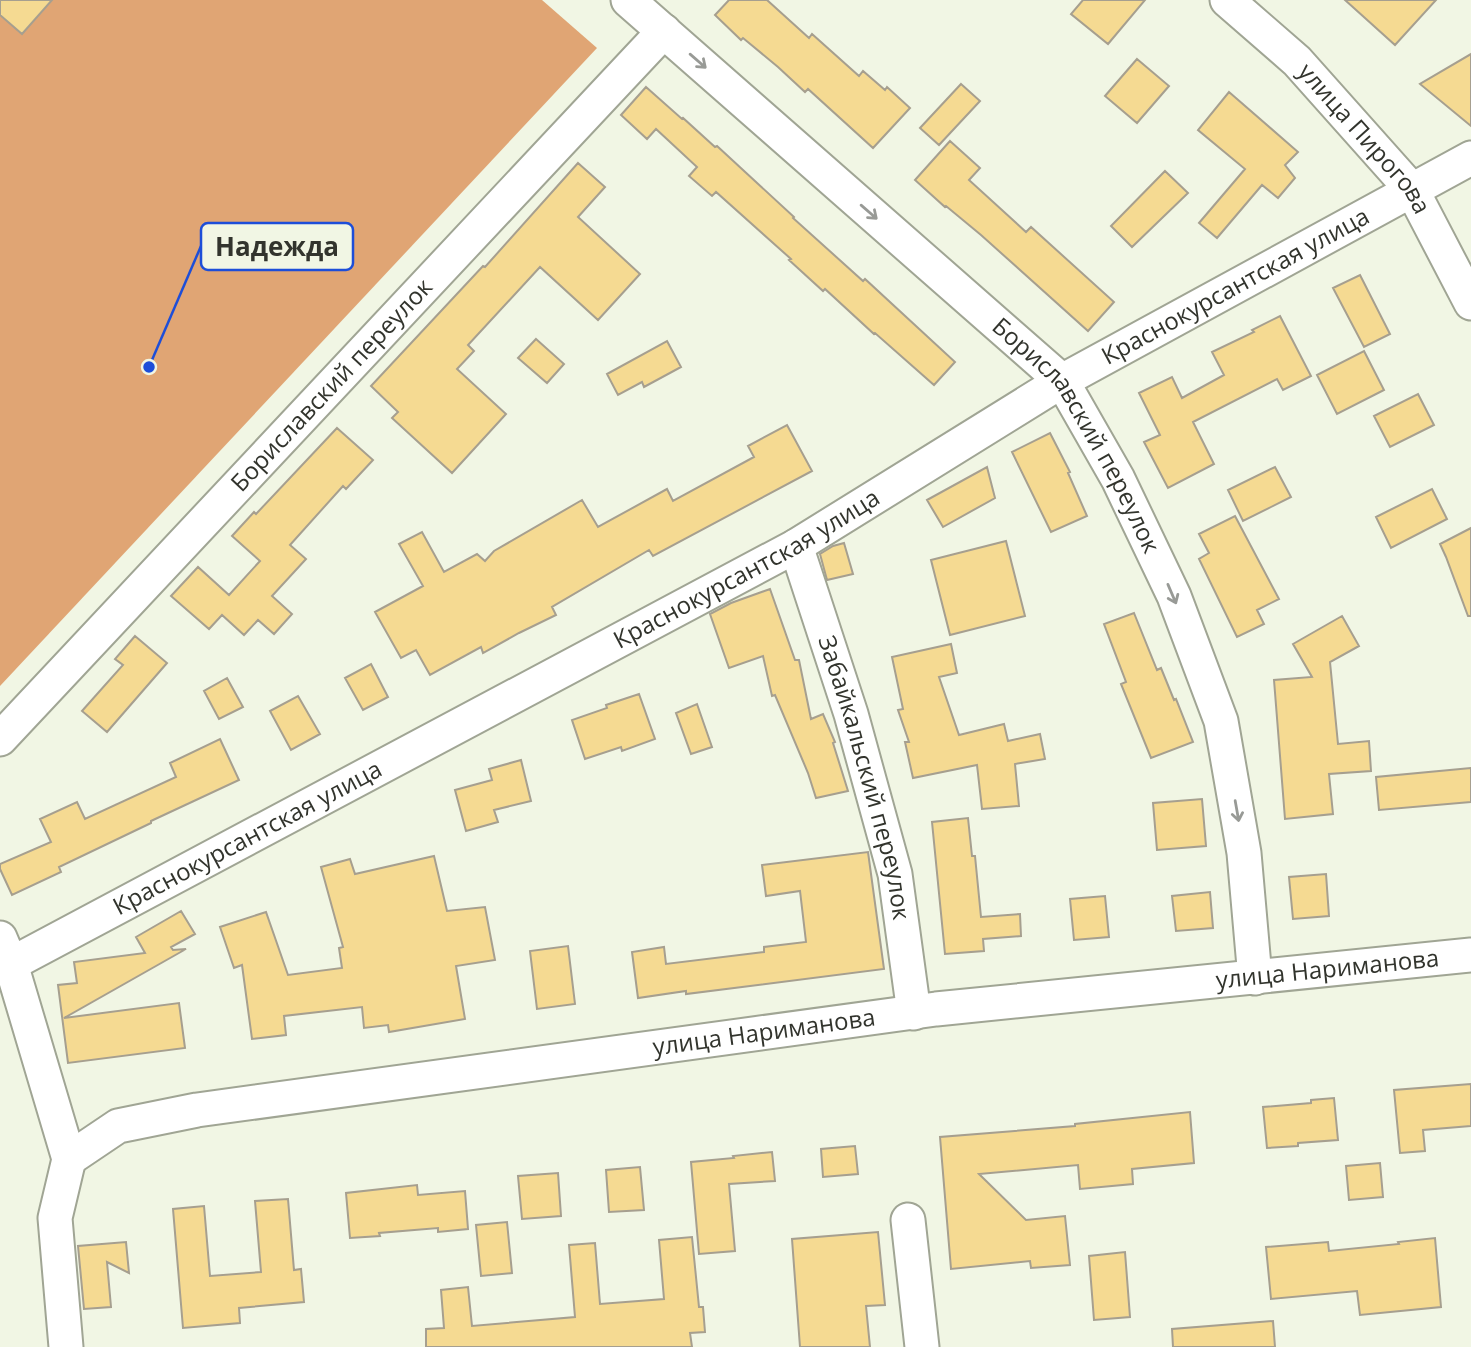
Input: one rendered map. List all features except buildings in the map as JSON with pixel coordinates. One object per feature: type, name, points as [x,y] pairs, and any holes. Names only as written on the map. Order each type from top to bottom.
[{"type":"street","name":"Бориславский переулок","points":[[628,0],[1062,381],[1118,479],[1174,596],[1221,721],[1244,853],[1255,978]]},
{"type":"street","name":"улица Пирогова","points":[[1227,0],[1297,61],[1412,190],[1471,303]]},
{"type":"street","name":"Бориславский переулок","points":[[0,739],[664,31]]},
{"type":"street","name":"Краснокурсантская улица","points":[[5,951],[796,546],[1062,381],[1471,158]]},
{"type":"street","name":"Забайкальский переулок","points":[[796,546],[851,714],[895,874],[914,1013]]},
{"type":"street","points":[[5,951],[69,1159],[55,1218],[66,1347]]},
{"type":"street","name":"улица Нариманова","points":[[69,1159],[118,1126],[197,1110],[936,1009],[1471,955]]},
{"type":"street","points":[[908,1220],[922,1347]]},
{"type":"shaded area","points":[[0,0],[542,0],[597,48],[0,686]]},
{"type":"place","name":"Надежда","points":[[149,367]]}]
